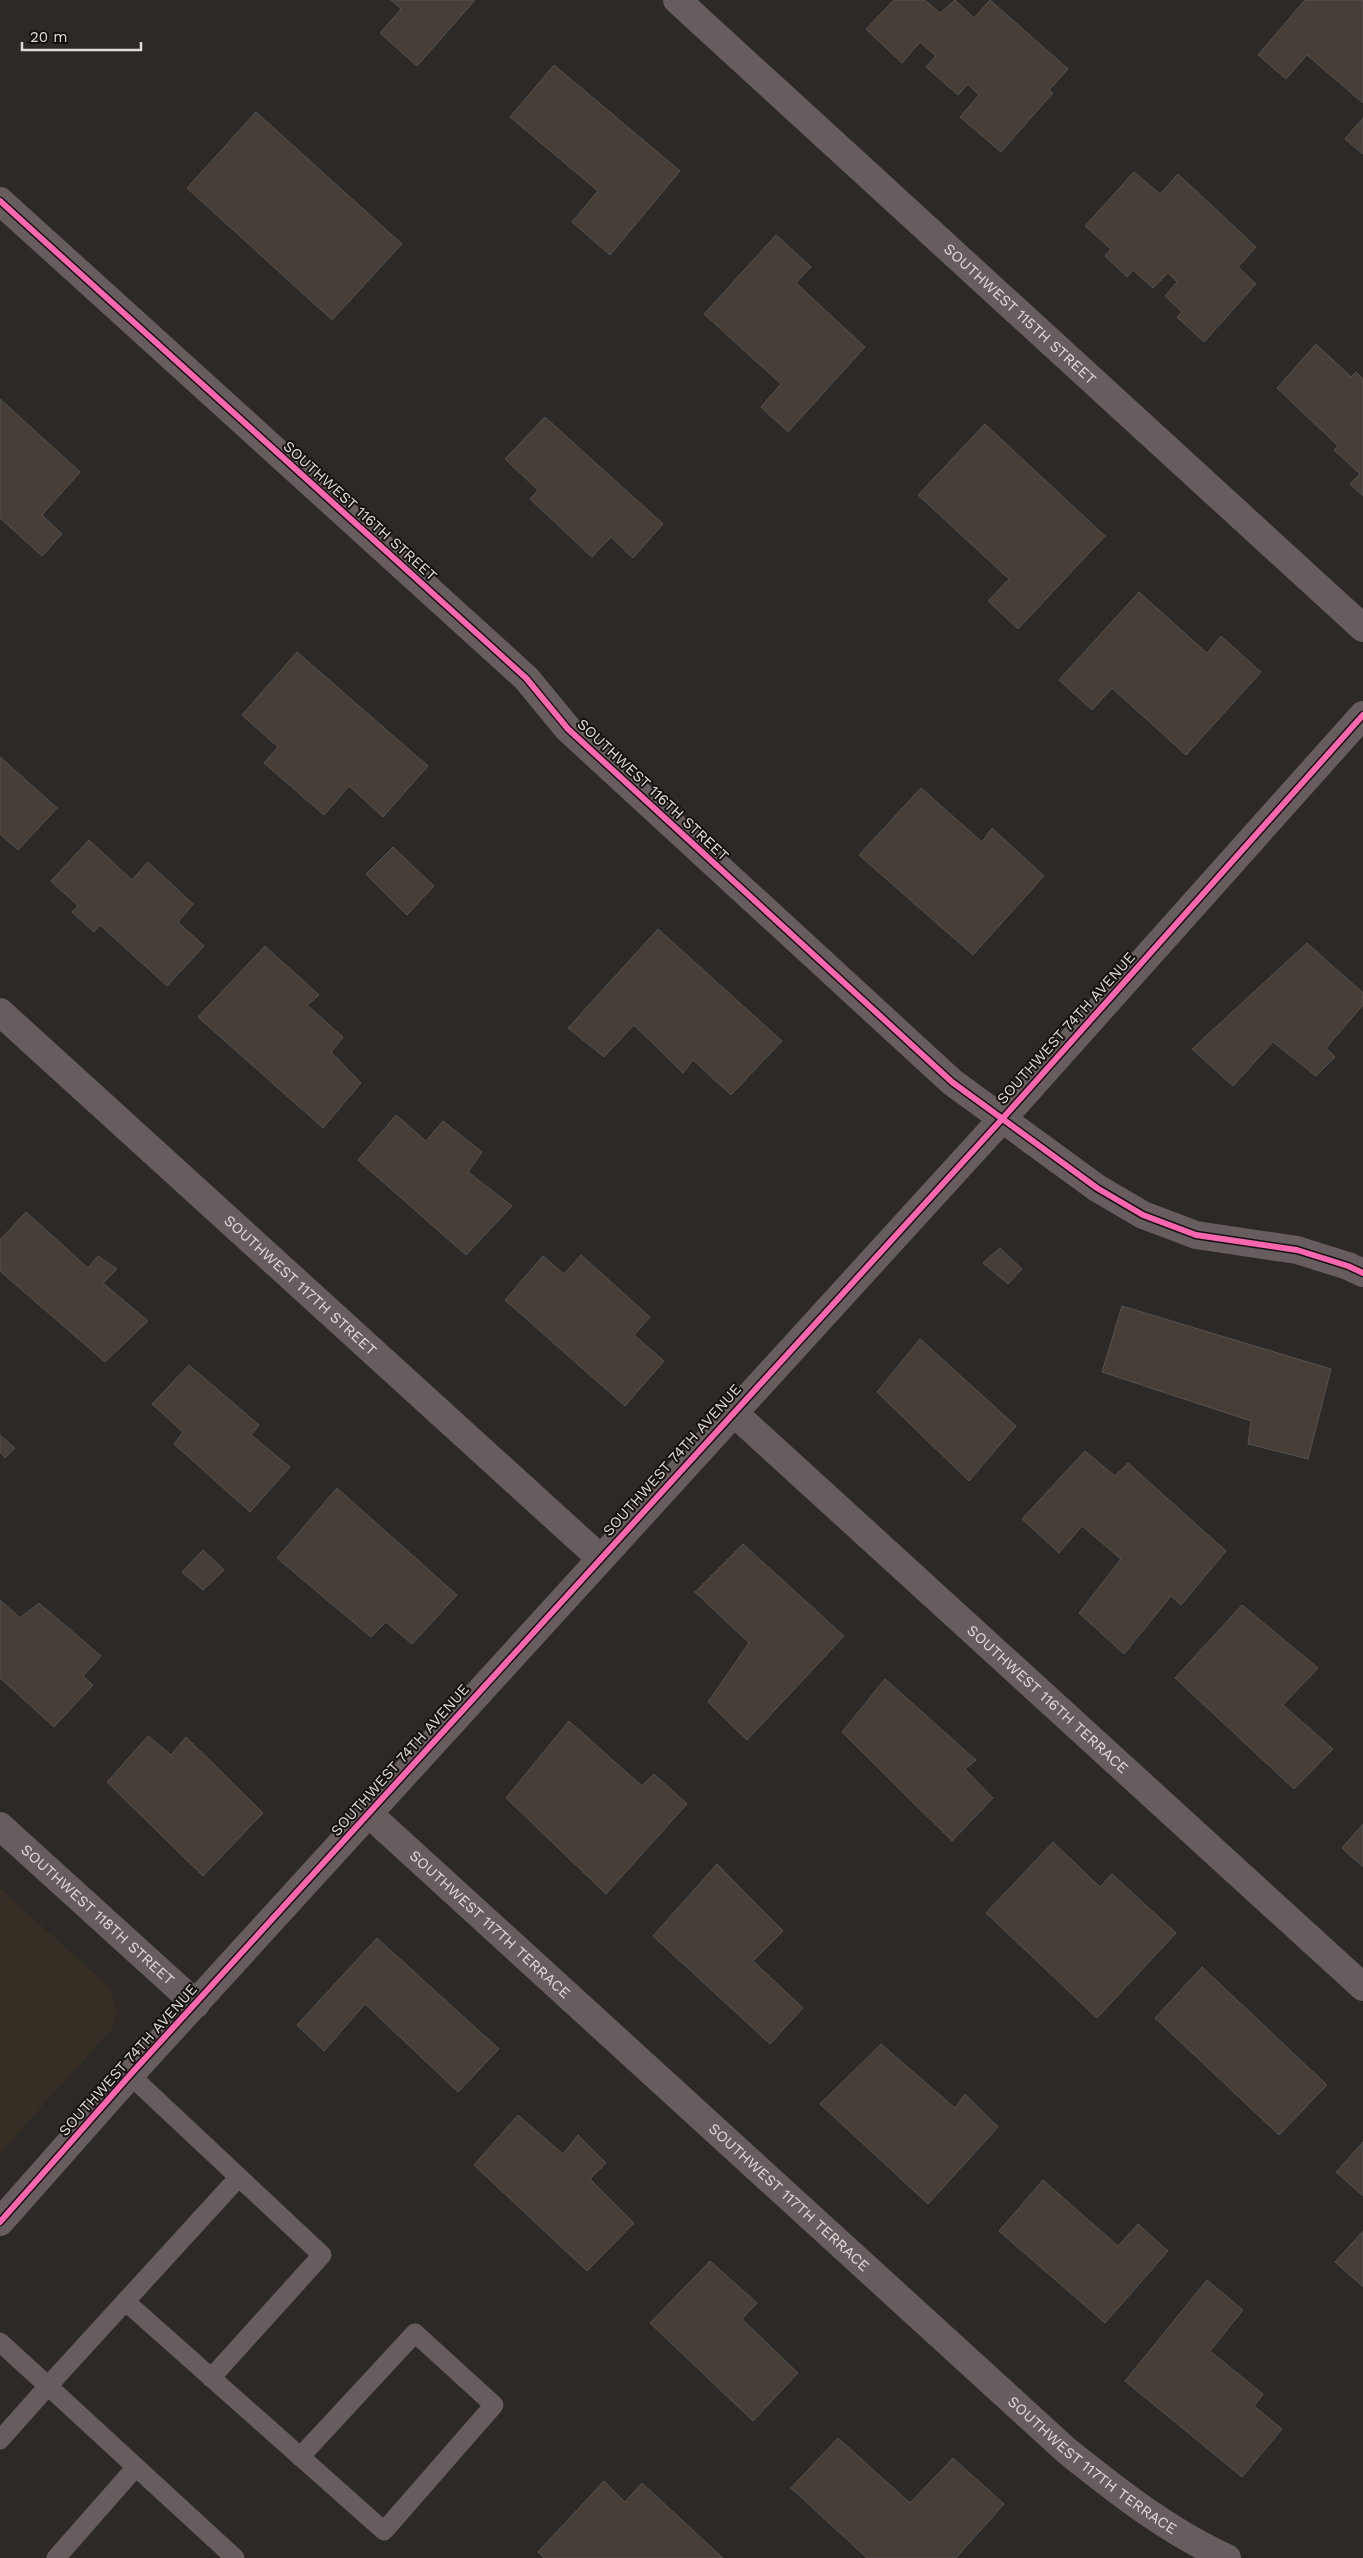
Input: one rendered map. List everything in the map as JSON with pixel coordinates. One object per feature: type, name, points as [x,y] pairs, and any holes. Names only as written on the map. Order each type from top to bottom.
[{"type":"street","name":"SOUTHWEST 115TH STREET","points":[[677,0],[1363,628]]},
{"type":"street","name":"SOUTHWEST 116TH STREET","points":[[0,201],[526,678],[568,729],[945,1075],[1097,1188],[1144,1215],[1196,1235],[1297,1250],[1348,1266],[1363,1274]]},
{"type":"street","name":"SOUTHWEST 74TH AVENUE","points":[[0,2222],[130,2075],[368,1813],[1003,1118],[1363,715]]},
{"type":"street","name":"SOUTHWEST 117TH STREET","points":[[0,1012],[600,1558]]},
{"type":"street","name":"SOUTHWEST 116TH TERRACE","points":[[733,1412],[1363,1987]]},
{"type":"street","name":"SOUTHWEST 117TH TERRACE","points":[[368,1813],[1067,2451],[1153,2515],[1210,2550],[1227,2558]]},
{"type":"street","name":"SOUTHWEST 118TH STREET","points":[[0,1826],[196,2004]]},
{"type":"lane","points":[[130,2075],[322,2255],[211,2378]]},
{"type":"lane","points":[[0,2440],[240,2177]]},
{"type":"lane","points":[[126,2301],[211,2378],[300,2457],[384,2531],[494,2405],[415,2333],[300,2457]]},
{"type":"lane","points":[[0,2342],[236,2558]]},
{"type":"lane","points":[[56,2558],[136,2467]]},
{"type":"shaded area","points":[[0,1888],[109,1987],[117,2011],[111,2030],[0,2153]]},
{"type":"building","points":[[391,0],[475,0],[417,66],[380,33],[401,9]]},
{"type":"building","points":[[894,0],[925,0],[940,13],[955,0],[974,18],[990,0],[1068,69],[1049,90],[1053,93],[1001,152],[960,117],[979,95],[968,84],[958,95],[926,67],[936,56],[920,42],[902,63],[866,29]]},
{"type":"building","points":[[1305,0],[1363,0],[1363,103],[1307,55],[1286,79],[1258,55]]},
{"type":"building","points":[[554,65],[680,171],[610,255],[572,222],[598,191],[510,117]]},
{"type":"building","points":[[256,112],[402,244],[332,320],[187,188]]},
{"type":"building","points":[[1363,118],[1363,154],[1345,139]]},
{"type":"building","points":[[1134,172],[1160,194],[1178,174],[1256,247],[1238,267],[1256,284],[1204,342],[1177,317],[1182,312],[1165,296],[1177,282],[1168,273],[1153,288],[1133,270],[1127,277],[1105,256],[1111,249],[1085,226]]},
{"type":"building","points":[[776,235],[811,267],[796,283],[865,347],[788,432],[761,407],[781,384],[704,314]]},
{"type":"building","points":[[1316,344],[1351,377],[1356,372],[1363,379],[1363,496],[1350,484],[1360,474],[1334,450],[1338,446],[1277,388]]},
{"type":"building","points":[[0,399],[80,472],[42,515],[62,534],[42,556],[0,518]]},
{"type":"building","points":[[545,417],[663,524],[633,558],[611,537],[592,557],[530,499],[538,490],[505,459]]},
{"type":"building","points":[[985,424],[1105,536],[1018,629],[988,601],[1009,579],[918,495]]},
{"type":"building","points":[[1139,592],[1207,653],[1221,636],[1261,672],[1186,755],[1112,688],[1092,710],[1059,680]]},
{"type":"building","points":[[297,652],[428,766],[383,817],[349,786],[324,815],[264,763],[278,747],[242,715]]},
{"type":"building","points":[[0,757],[57,808],[18,850],[0,834]]},
{"type":"building","points":[[921,788],[982,842],[992,828],[1044,876],[973,955],[859,855]]},
{"type":"building","points":[[89,840],[132,880],[148,862],[193,904],[178,922],[204,946],[167,986],[100,925],[94,932],[72,912],[78,906],[51,881]]},
{"type":"building","points":[[393,847],[434,886],[407,915],[366,874]]},
{"type":"building","points":[[658,929],[782,1041],[731,1095],[693,1060],[683,1073],[634,1025],[604,1057],[568,1028]]},
{"type":"building","points":[[1307,943],[1363,993],[1363,1005],[1326,1048],[1335,1057],[1316,1076],[1273,1042],[1233,1086],[1192,1049]]},
{"type":"building","points":[[265,946],[319,995],[307,1005],[343,1037],[331,1052],[361,1083],[323,1128],[198,1017]]},
{"type":"building","points":[[396,1115],[426,1141],[443,1121],[482,1152],[468,1172],[512,1206],[466,1255],[358,1160]]},
{"type":"building","points":[[26,1212],[88,1268],[98,1256],[117,1269],[103,1283],[148,1321],[105,1362],[0,1271],[0,1240]]},
{"type":"building","points":[[1000,1248],[1022,1269],[1008,1284],[983,1263]]},
{"type":"building","points":[[581,1255],[650,1317],[634,1335],[664,1361],[625,1406],[505,1300],[543,1256],[564,1274]]},
{"type":"building","points":[[1122,1306],[1331,1369],[1308,1459],[1248,1444],[1251,1421],[1102,1372]]},
{"type":"building","points":[[920,1339],[1016,1426],[969,1481],[877,1392]]},
{"type":"building","points":[[189,1365],[259,1425],[251,1435],[290,1467],[250,1512],[174,1444],[183,1432],[152,1404]]},
{"type":"building","points":[[0,1435],[15,1448],[5,1458],[0,1452]]},
{"type":"building","points":[[1085,1451],[1115,1476],[1128,1463],[1226,1551],[1181,1605],[1171,1596],[1124,1654],[1079,1613],[1121,1559],[1082,1526],[1059,1553],[1022,1519]]},
{"type":"building","points":[[337,1488],[457,1595],[412,1644],[386,1622],[371,1637],[277,1558]]},
{"type":"building","points":[[743,1544],[844,1636],[747,1740],[708,1702],[749,1643],[695,1592]]},
{"type":"building","points":[[203,1550],[224,1570],[203,1590],[182,1572]]},
{"type":"building","points":[[0,1600],[20,1618],[39,1603],[101,1656],[83,1676],[93,1685],[54,1727],[0,1678]]},
{"type":"building","points":[[1242,1605],[1318,1668],[1283,1705],[1333,1749],[1294,1789],[1175,1678]]},
{"type":"building","points":[[885,1679],[976,1760],[965,1769],[993,1798],[952,1841],[842,1732]]},
{"type":"building","points":[[569,1721],[642,1786],[654,1774],[687,1804],[606,1894],[506,1798]]},
{"type":"building","points":[[148,1736],[171,1755],[186,1737],[263,1813],[203,1876],[107,1782]]},
{"type":"building","points":[[1363,1824],[1363,1867],[1342,1848]]},
{"type":"building","points":[[1053,1842],[1100,1887],[1112,1874],[1176,1933],[1097,2018],[986,1913]]},
{"type":"building","points":[[717,1864],[783,1931],[753,1961],[803,2008],[770,2044],[653,1936]]},
{"type":"building","points":[[377,1938],[499,2049],[458,2092],[365,2004],[324,2051],[297,2025]]},
{"type":"building","points":[[1202,1967],[1327,2085],[1279,2135],[1155,2018]]},
{"type":"building","points":[[881,2044],[955,2108],[965,2094],[998,2127],[928,2204],[820,2104]]},
{"type":"building","points":[[518,2115],[563,2154],[578,2135],[606,2163],[590,2179],[634,2223],[587,2271],[474,2165]]},
{"type":"building","points":[[1363,2142],[1363,2196],[1336,2172]]},
{"type":"building","points":[[1043,2180],[1118,2246],[1138,2224],[1168,2251],[1105,2323],[999,2231]]},
{"type":"building","points":[[1363,2231],[1363,2287],[1335,2262]]},
{"type":"building","points":[[710,2261],[757,2303],[742,2319],[798,2373],[753,2421],[650,2323]]},
{"type":"building","points":[[1207,2280],[1243,2310],[1210,2351],[1263,2394],[1254,2406],[1282,2429],[1242,2477],[1125,2381]]},
{"type":"building","points":[[838,2438],[910,2503],[953,2458],[1004,2504],[956,2558],[867,2558],[791,2488]]},
{"type":"building","points":[[604,2481],[625,2502],[642,2483],[723,2558],[544,2558],[538,2552]]},
{"type":"cycle path","points":[[0,201],[526,678],[568,729],[952,1082],[1097,1188],[1143,1215],[1196,1235],[1297,1250],[1348,1266],[1363,1273]]},
{"type":"cycle path","points":[[0,2222],[130,2075],[1003,1118],[1363,715]]}]
